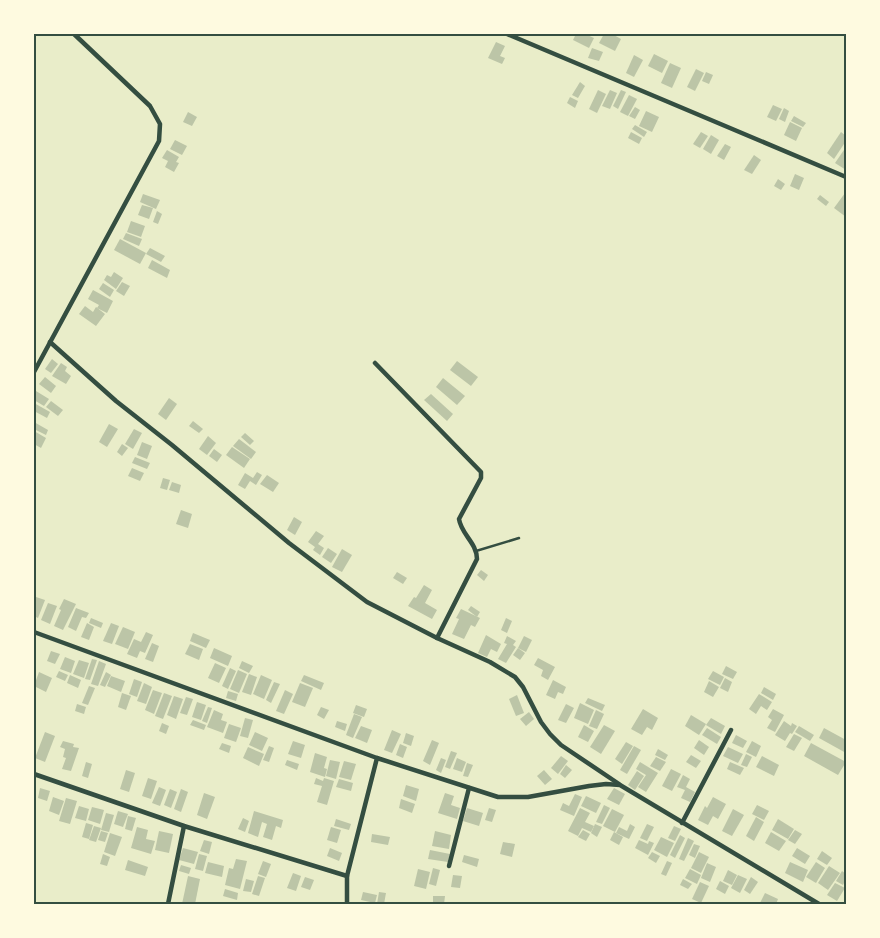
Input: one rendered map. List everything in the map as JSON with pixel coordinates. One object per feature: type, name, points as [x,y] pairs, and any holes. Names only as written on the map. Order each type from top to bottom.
[{"type":"street","points":[[34,372],[160,141],[160,124],[150,106],[74,34]]},
{"type":"street","points":[[507,34],[846,177]]},
{"type":"street","points":[[50,342],[116,401],[172,445],[289,543],[367,602],[437,638],[490,662],[515,677],[541,722],[561,745],[682,823],[819,904]]},
{"type":"street","points":[[375,363],[480,472],[481,478],[459,519],[461,528],[476,551],[477,559],[437,638]]},
{"type":"street","points":[[34,632],[377,758],[498,797],[511,798],[606,784],[620,784]]},
{"type":"street","points":[[682,823],[731,730]]},
{"type":"street","points":[[347,904],[347,876],[377,758]]},
{"type":"street","points":[[34,774],[184,826],[347,876]]},
{"type":"street","points":[[449,866],[469,788]]},
{"type":"street","points":[[168,904],[184,826]]},
{"type":"lane","points":[[476,551],[519,538]]},
{"type":"building","points":[[576,34],[585,34],[594,38],[589,48],[573,40]]},
{"type":"building","points":[[604,34],[612,34],[621,39],[615,51],[599,43]]},
{"type":"building","points":[[496,42],[505,46],[500,56],[505,58],[502,64],[488,58]]},
{"type":"building","points":[[592,48],[603,52],[599,61],[588,58]]},
{"type":"building","points":[[654,54],[668,61],[662,73],[648,66]]},
{"type":"building","points":[[634,55],[643,60],[634,77],[626,73]]},
{"type":"building","points":[[670,63],[681,68],[672,88],[661,83]]},
{"type":"building","points":[[696,69],[704,73],[695,91],[687,87]]},
{"type":"building","points":[[706,72],[713,75],[709,84],[702,81]]},
{"type":"building","points":[[580,82],[585,86],[578,98],[572,95]]},
{"type":"building","points":[[598,90],[606,94],[597,113],[589,109]]},
{"type":"building","points":[[610,90],[617,93],[610,109],[602,106]]},
{"type":"building","points":[[621,90],[626,92],[618,109],[613,106]]},
{"type":"building","points":[[629,95],[637,99],[628,116],[620,112]]},
{"type":"building","points":[[570,97],[578,101],[575,108],[567,103]]},
{"type":"building","points":[[773,105],[782,109],[776,121],[767,117]]},
{"type":"building","points":[[635,107],[640,110],[635,119],[629,116]]},
{"type":"building","points":[[784,108],[789,111],[785,122],[779,119]]},
{"type":"building","points":[[646,111],[659,117],[652,132],[639,126]]},
{"type":"building","points":[[188,112],[197,117],[192,126],[183,122]]},
{"type":"building","points":[[794,116],[806,123],[803,127],[791,121]]},
{"type":"building","points":[[790,122],[802,128],[796,141],[784,135]]},
{"type":"building","points":[[635,125],[647,132],[644,137],[632,129]]},
{"type":"building","points":[[631,132],[642,138],[639,144],[628,138]]},
{"type":"building","points":[[701,132],[708,136],[700,148],[693,144]]},
{"type":"building","points":[[841,132],[846,136],[846,141],[834,159],[827,153]]},
{"type":"building","points":[[711,135],[719,140],[711,154],[703,149]]},
{"type":"building","points":[[175,140],[187,146],[182,155],[170,149]]},
{"type":"building","points":[[725,144],[731,147],[724,160],[717,156]]},
{"type":"building","points":[[846,147],[846,170],[835,163]]},
{"type":"building","points":[[167,150],[179,157],[176,162],[179,163],[174,172],[165,167],[168,161],[162,158]]},
{"type":"building","points":[[754,155],[761,160],[752,174],[744,170]]},
{"type":"building","points":[[795,174],[804,178],[799,190],[790,186]]},
{"type":"building","points":[[778,179],[785,184],[781,190],[774,186]]},
{"type":"building","points":[[143,194],[160,200],[156,209],[140,202]]},
{"type":"building","points":[[846,194],[846,217],[834,208]]},
{"type":"building","points":[[820,195],[829,202],[826,206],[817,199]]},
{"type":"building","points":[[142,205],[153,208],[149,219],[138,215]]},
{"type":"building","points":[[157,211],[162,214],[158,224],[153,222]]},
{"type":"building","points":[[131,221],[145,226],[141,237],[127,232]]},
{"type":"building","points":[[126,233],[142,239],[139,246],[123,239]]},
{"type":"building","points":[[120,239],[146,253],[140,264],[114,250]]},
{"type":"building","points":[[150,248],[165,256],[161,262],[146,254]]},
{"type":"building","points":[[152,260],[170,270],[167,278],[148,268]]},
{"type":"building","points":[[114,272],[123,278],[116,289],[104,280],[107,275],[111,277]]},
{"type":"building","points":[[122,282],[130,286],[124,296],[116,291]]},
{"type":"building","points":[[103,283],[114,290],[110,297],[99,289]]},
{"type":"building","points":[[93,290],[113,301],[107,313],[97,308],[99,305],[88,299]]},
{"type":"building","points":[[85,306],[93,312],[96,307],[105,314],[96,326],[79,314]]},
{"type":"building","points":[[52,359],[58,364],[51,373],[45,369]]},
{"type":"building","points":[[457,361],[478,377],[471,386],[450,370]]},
{"type":"building","points":[[61,363],[67,367],[65,371],[71,376],[66,384],[52,376]]},
{"type":"building","points":[[45,377],[56,386],[51,393],[39,384]]},
{"type":"building","points":[[443,378],[465,396],[457,405],[436,387]]},
{"type":"building","points":[[36,391],[49,399],[44,406],[34,400]]},
{"type":"building","points":[[431,394],[453,414],[447,421],[424,400]]},
{"type":"building","points":[[169,398],[177,404],[166,420],[158,414]]},
{"type":"building","points":[[51,401],[63,410],[58,416],[46,407]]},
{"type":"building","points":[[34,403],[50,412],[47,418],[34,411]]},
{"type":"building","points":[[193,421],[203,429],[199,433],[189,426]]},
{"type":"building","points":[[34,422],[48,430],[46,435],[34,429]]},
{"type":"building","points":[[109,424],[118,429],[107,447],[99,442]]},
{"type":"building","points":[[134,429],[142,433],[133,449],[125,444]]},
{"type":"building","points":[[34,431],[46,438],[41,448],[34,444]]},
{"type":"building","points":[[245,433],[254,441],[250,445],[241,437]]},
{"type":"building","points":[[208,436],[216,443],[207,455],[199,449]]},
{"type":"building","points":[[239,439],[256,452],[251,459],[233,446]]},
{"type":"building","points":[[142,442],[152,446],[147,459],[137,455]]},
{"type":"building","points":[[122,444],[128,448],[122,456],[117,452]]},
{"type":"building","points":[[232,447],[250,459],[244,468],[226,455]]},
{"type":"building","points":[[214,449],[222,455],[217,462],[209,456]]},
{"type":"building","points":[[135,457],[150,463],[147,469],[132,463]]},
{"type":"building","points":[[132,468],[144,473],[140,481],[128,476]]},
{"type":"building","points":[[257,472],[262,475],[256,485],[250,481],[245,489],[238,485],[245,473],[253,478]]},
{"type":"building","points":[[267,475],[279,483],[273,492],[260,484]]},
{"type":"building","points":[[163,478],[170,480],[167,490],[160,488]]},
{"type":"building","points":[[172,482],[181,485],[179,493],[169,490]]},
{"type":"building","points":[[181,510],[192,514],[188,528],[176,524]]},
{"type":"building","points":[[294,517],[302,522],[295,535],[287,530]]},
{"type":"building","points":[[316,531],[324,536],[318,544],[324,548],[320,555],[313,550],[315,547],[308,542]]},
{"type":"building","points":[[328,548],[337,554],[331,563],[322,557]]},
{"type":"building","points":[[342,549],[352,555],[342,572],[332,567]]},
{"type":"building","points":[[481,570],[488,575],[484,581],[477,575]]},
{"type":"building","points":[[397,572],[407,578],[403,584],[393,578]]},
{"type":"building","points":[[424,585],[432,590],[425,603],[437,610],[432,619],[408,606],[414,597],[416,598]]},
{"type":"building","points":[[36,597],[45,600],[38,618],[34,616]]},
{"type":"building","points":[[64,599],[76,604],[63,630],[54,626]]},
{"type":"building","points":[[48,603],[57,606],[50,624],[41,620]]},
{"type":"building","points":[[471,606],[480,612],[477,617],[468,610]]},
{"type":"building","points":[[76,608],[89,613],[86,618],[82,617],[76,631],[68,627]]},
{"type":"building","points":[[461,609],[480,618],[475,627],[471,625],[464,639],[452,634],[459,619],[456,618]]},
{"type":"building","points":[[91,618],[103,623],[101,628],[89,623]]},
{"type":"building","points":[[506,618],[512,621],[507,633],[501,630]]},
{"type":"building","points":[[87,623],[94,627],[89,640],[81,637]]},
{"type":"building","points":[[111,623],[119,626],[112,644],[103,641]]},
{"type":"building","points":[[123,627],[135,632],[128,649],[115,644]]},
{"type":"building","points":[[146,632],[153,635],[145,653],[140,651],[137,658],[127,654],[134,639],[141,642]]},
{"type":"building","points":[[193,633],[210,640],[206,648],[190,641]]},
{"type":"building","points":[[486,635],[501,644],[497,652],[491,649],[487,657],[478,653]]},
{"type":"building","points":[[507,636],[516,641],[513,645],[516,647],[506,663],[498,659],[507,644],[504,643]]},
{"type":"building","points":[[524,636],[532,640],[526,652],[518,648]]},
{"type":"building","points":[[152,643],[159,646],[153,662],[145,659]]},
{"type":"building","points":[[190,644],[203,649],[199,660],[185,654]]},
{"type":"building","points":[[214,648],[232,656],[228,666],[210,658]]},
{"type":"building","points":[[518,648],[525,653],[520,660],[513,655]]},
{"type":"building","points":[[51,651],[60,654],[55,664],[47,661]]},
{"type":"building","points":[[65,657],[75,661],[71,673],[60,669]]},
{"type":"building","points":[[538,658],[555,667],[548,680],[541,676],[543,670],[534,665]]},
{"type":"building","points":[[92,659],[97,660],[90,680],[85,679]]},
{"type":"building","points":[[79,660],[89,663],[84,678],[73,674]]},
{"type":"building","points":[[99,661],[106,664],[98,686],[91,684]]},
{"type":"building","points":[[242,661],[253,666],[249,673],[239,668]]},
{"type":"building","points":[[215,663],[226,668],[219,683],[208,678]]},
{"type":"building","points":[[726,666],[737,672],[733,679],[722,674]]},
{"type":"building","points":[[230,668],[236,671],[228,689],[222,686]]},
{"type":"building","points":[[238,670],[247,674],[239,693],[230,689]]},
{"type":"building","points":[[59,671],[68,675],[65,681],[56,677]]},
{"type":"building","points":[[713,671],[724,677],[720,685],[708,679]]},
{"type":"building","points":[[39,672],[52,678],[46,692],[34,686]]},
{"type":"building","points":[[106,672],[111,675],[105,687],[100,685]]},
{"type":"building","points":[[249,674],[257,677],[251,695],[242,692]]},
{"type":"building","points":[[70,675],[81,680],[78,688],[67,683]]},
{"type":"building","points":[[261,675],[272,680],[264,699],[253,694]]},
{"type":"building","points":[[304,675],[324,683],[321,690],[301,681]]},
{"type":"building","points":[[111,676],[125,681],[121,692],[107,686]]},
{"type":"building","points":[[725,678],[732,682],[728,692],[720,688]]},
{"type":"building","points":[[134,679],[142,682],[137,697],[129,694]]},
{"type":"building","points":[[553,680],[566,687],[563,694],[558,692],[555,699],[546,695]]},
{"type":"building","points":[[709,681],[719,687],[713,697],[704,692]]},
{"type":"building","points":[[274,682],[280,684],[271,703],[266,700]]},
{"type":"building","points":[[144,683],[152,687],[146,704],[137,701]]},
{"type":"building","points":[[300,683],[313,688],[305,707],[292,702]]},
{"type":"building","points":[[89,686],[95,688],[88,705],[82,703]]},
{"type":"building","points":[[764,687],[776,694],[773,700],[761,693]]},
{"type":"building","points":[[153,690],[162,693],[154,714],[145,710]]},
{"type":"building","points":[[285,690],[293,694],[284,714],[276,711]]},
{"type":"building","points":[[228,691],[238,694],[236,701],[226,698]]},
{"type":"building","points":[[122,693],[131,696],[126,710],[118,707]]},
{"type":"building","points":[[164,693],[172,696],[163,719],[155,716]]},
{"type":"building","points":[[759,694],[772,702],[767,710],[761,706],[756,714],[749,709]]},
{"type":"building","points":[[517,695],[524,713],[516,716],[509,699]]},
{"type":"building","points":[[174,696],[183,699],[176,719],[167,715]]},
{"type":"building","points":[[186,697],[193,699],[187,715],[180,713]]},
{"type":"building","points":[[588,698],[605,705],[602,711],[585,703]]},
{"type":"building","points":[[197,702],[206,705],[201,720],[192,717]]},
{"type":"building","points":[[580,703],[594,710],[588,724],[574,718]]},
{"type":"building","points":[[77,704],[86,707],[84,714],[75,711]]},
{"type":"building","points":[[566,704],[574,708],[566,723],[558,720]]},
{"type":"building","points":[[356,705],[367,709],[364,717],[353,713]]},
{"type":"building","points":[[208,707],[212,708],[207,723],[202,721]]},
{"type":"building","points":[[321,707],[329,710],[324,719],[317,715]]},
{"type":"building","points":[[643,709],[658,718],[652,730],[647,727],[642,735],[631,729]]},
{"type":"building","points":[[773,709],[784,715],[775,732],[767,728],[772,720],[768,717]]},
{"type":"building","points":[[214,710],[223,714],[221,720],[227,722],[223,733],[207,727]]},
{"type":"building","points":[[596,710],[604,714],[597,729],[589,726]]},
{"type":"building","points":[[529,712],[534,719],[526,726],[520,719]]},
{"type":"building","points":[[354,714],[362,717],[353,738],[346,735]]},
{"type":"building","points":[[691,715],[706,724],[699,735],[685,726]]},
{"type":"building","points":[[245,718],[253,720],[248,738],[240,736]]},
{"type":"building","points":[[711,718],[725,726],[721,734],[706,725]]},
{"type":"building","points":[[193,720],[206,725],[204,730],[190,725]]},
{"type":"building","points":[[337,721],[347,724],[345,731],[335,727]]},
{"type":"building","points":[[784,721],[791,726],[792,723],[797,726],[785,741],[775,735]]},
{"type":"building","points":[[162,723],[169,726],[166,734],[159,731]]},
{"type":"building","points":[[229,724],[241,728],[236,742],[224,738]]},
{"type":"building","points":[[584,725],[594,731],[588,742],[578,737]]},
{"type":"building","points":[[604,725],[615,731],[601,754],[590,747]]},
{"type":"building","points":[[361,726],[372,730],[367,743],[355,738]]},
{"type":"building","points":[[799,726],[814,735],[810,741],[795,732]]},
{"type":"building","points":[[707,728],[721,737],[717,744],[702,735]]},
{"type":"building","points":[[824,728],[846,740],[846,753],[819,738]]},
{"type":"building","points":[[392,730],[401,734],[392,753],[384,750]]},
{"type":"building","points":[[45,732],[55,736],[45,762],[35,758]]},
{"type":"building","points":[[255,732],[268,738],[262,751],[249,745]]},
{"type":"building","points":[[406,733],[414,736],[411,746],[403,743]]},
{"type":"building","points":[[794,734],[802,738],[794,751],[786,747]]},
{"type":"building","points":[[736,735],[747,741],[743,748],[732,743]]},
{"type":"building","points":[[432,740],[439,743],[430,765],[423,761]]},
{"type":"building","points":[[699,740],[709,747],[704,755],[694,748]]},
{"type":"building","points":[[63,741],[74,744],[73,747],[79,748],[71,771],[62,769],[66,758],[63,757],[65,749],[60,747]]},
{"type":"building","points":[[293,741],[305,745],[301,758],[288,754]]},
{"type":"building","points":[[752,741],[761,746],[756,757],[746,752]]},
{"type":"building","points":[[626,742],[633,746],[622,764],[615,759]]},
{"type":"building","points":[[222,743],[231,746],[229,753],[219,749]]},
{"type":"building","points":[[811,743],[846,762],[838,775],[804,756]]},
{"type":"building","points":[[400,744],[407,747],[403,758],[396,755]]},
{"type":"building","points":[[269,746],[274,748],[269,762],[263,760]]},
{"type":"building","points":[[634,746],[641,750],[627,774],[620,770]]},
{"type":"building","points":[[248,747],[264,754],[259,766],[243,758]]},
{"type":"building","points":[[728,747],[743,754],[738,763],[723,756]]},
{"type":"building","points":[[658,749],[668,755],[665,760],[655,755]]},
{"type":"building","points":[[451,751],[457,753],[450,769],[445,767]]},
{"type":"building","points":[[315,753],[327,757],[324,768],[327,769],[325,777],[310,772]]},
{"type":"building","points":[[746,754],[752,757],[747,767],[741,765]]},
{"type":"building","points":[[691,755],[701,761],[696,768],[686,762]]},
{"type":"building","points":[[561,756],[568,761],[558,774],[551,768]]},
{"type":"building","points":[[762,756],[779,765],[774,776],[756,767]]},
{"type":"building","points":[[656,757],[666,762],[660,771],[650,766]]},
{"type":"building","points":[[441,758],[446,760],[441,773],[436,770]]},
{"type":"building","points":[[457,758],[466,762],[462,772],[453,769]]},
{"type":"building","points":[[287,760],[299,764],[297,770],[285,765]]},
{"type":"building","points":[[330,760],[340,762],[336,779],[326,776]]},
{"type":"building","points":[[344,761],[356,764],[351,780],[339,777]]},
{"type":"building","points":[[86,762],[92,764],[88,778],[82,776]]},
{"type":"building","points":[[640,762],[658,773],[646,792],[638,787],[646,775],[636,769]]},
{"type":"building","points":[[730,762],[744,768],[740,775],[727,769]]},
{"type":"building","points":[[467,763],[473,765],[468,777],[463,776]]},
{"type":"building","points":[[566,765],[572,770],[565,778],[560,774]]},
{"type":"building","points":[[671,769],[681,774],[672,791],[662,786]]},
{"type":"building","points":[[126,770],[135,773],[129,792],[120,789]]},
{"type":"building","points":[[544,770],[552,779],[545,785],[537,776]]},
{"type":"building","points":[[637,771],[644,776],[635,790],[628,785]]},
{"type":"building","points":[[683,775],[690,779],[686,787],[695,792],[690,802],[681,798],[685,790],[677,787]]},
{"type":"building","points":[[148,778],[157,781],[151,799],[142,796]]},
{"type":"building","points":[[316,778],[323,781],[324,778],[334,781],[327,805],[317,802],[322,786],[314,784]]},
{"type":"building","points":[[339,779],[353,783],[351,791],[336,787]]},
{"type":"building","points":[[406,785],[419,789],[416,801],[403,796]]},
{"type":"building","points":[[159,787],[166,790],[160,806],[152,803]]},
{"type":"building","points":[[40,788],[50,791],[47,801],[38,798]]},
{"type":"building","points":[[614,788],[625,794],[619,805],[607,799]]},
{"type":"building","points":[[170,789],[177,792],[171,808],[164,805]]},
{"type":"building","points":[[181,789],[188,792],[181,812],[174,809]]},
{"type":"building","points":[[204,793],[215,797],[207,819],[197,815]]},
{"type":"building","points":[[445,793],[454,796],[451,805],[460,808],[457,819],[438,813]]},
{"type":"building","points":[[575,794],[582,797],[574,816],[560,810],[563,803],[569,806]]},
{"type":"building","points":[[586,796],[601,803],[596,813],[581,806]]},
{"type":"building","points":[[53,797],[64,801],[59,815],[49,811]]},
{"type":"building","points":[[713,797],[726,804],[718,819],[713,816],[708,825],[698,820],[705,806],[707,808]]},
{"type":"building","points":[[66,798],[77,801],[70,824],[59,821]]},
{"type":"building","points":[[401,799],[415,804],[412,813],[399,808]]},
{"type":"building","points":[[604,805],[610,808],[602,824],[596,822]]},
{"type":"building","points":[[757,805],[769,811],[764,820],[752,814]]},
{"type":"building","points":[[79,806],[89,809],[86,821],[75,818]]},
{"type":"building","points":[[92,807],[104,810],[100,824],[88,820]]},
{"type":"building","points":[[467,808],[483,813],[479,826],[463,821]]},
{"type":"building","points":[[489,808],[496,810],[492,822],[485,820]]},
{"type":"building","points":[[580,808],[590,813],[585,822],[594,826],[591,832],[582,828],[578,836],[568,831]]},
{"type":"building","points":[[612,809],[624,815],[615,832],[603,826]]},
{"type":"building","points":[[733,809],[744,815],[732,836],[722,831]]},
{"type":"building","points":[[118,811],[128,814],[123,827],[114,824]]},
{"type":"building","points":[[254,811],[283,820],[281,828],[276,826],[272,840],[263,837],[267,824],[262,822],[258,837],[248,833]]},
{"type":"building","points":[[106,813],[114,815],[109,832],[101,830]]},
{"type":"building","points":[[128,816],[136,818],[132,831],[125,829]]},
{"type":"building","points":[[756,817],[764,822],[754,841],[746,836]]},
{"type":"building","points":[[243,818],[249,821],[245,832],[238,829]]},
{"type":"building","points":[[336,819],[351,824],[349,830],[334,826]]},
{"type":"building","points":[[778,819],[794,829],[788,839],[772,830]]},
{"type":"building","points":[[86,823],[93,825],[89,839],[82,837]]},
{"type":"building","points":[[595,824],[602,827],[597,837],[591,833]]},
{"type":"building","points":[[630,824],[635,827],[629,839],[616,833],[619,827],[627,831]]},
{"type":"building","points":[[647,824],[654,827],[647,841],[640,838]]},
{"type":"building","points":[[94,826],[101,828],[96,842],[89,840]]},
{"type":"building","points":[[674,826],[681,829],[675,841],[668,838]]},
{"type":"building","points":[[137,827],[148,830],[146,839],[155,841],[151,854],[131,848]]},
{"type":"building","points":[[331,827],[341,830],[337,843],[327,840]]},
{"type":"building","points":[[583,830],[590,834],[586,841],[578,837]]},
{"type":"building","points":[[795,830],[802,834],[795,844],[788,840]]},
{"type":"building","points":[[101,831],[108,833],[105,842],[98,840]]},
{"type":"building","points":[[159,831],[173,834],[169,853],[155,850]]},
{"type":"building","points":[[435,831],[451,835],[449,849],[432,846]]},
{"type":"building","points":[[614,832],[623,837],[619,845],[610,840]]},
{"type":"building","points":[[771,832],[786,841],[779,851],[765,843]]},
{"type":"building","points":[[110,833],[122,837],[115,856],[104,852]]},
{"type":"building","points":[[372,834],[390,837],[388,845],[371,842]]},
{"type":"building","points":[[680,835],[685,838],[675,858],[670,855]]},
{"type":"building","points":[[661,837],[674,843],[667,857],[654,850]]},
{"type":"building","points":[[688,838],[694,841],[684,861],[679,859]]},
{"type":"building","points":[[204,840],[212,842],[209,854],[200,851]]},
{"type":"building","points":[[639,840],[648,844],[649,841],[654,843],[648,855],[635,848]]},
{"type":"building","points":[[503,842],[515,844],[512,857],[500,854]]},
{"type":"building","points":[[694,844],[700,846],[695,858],[689,855]]},
{"type":"building","points":[[183,848],[198,852],[194,864],[179,860]]},
{"type":"building","points":[[330,848],[342,853],[339,861],[327,856]]},
{"type":"building","points":[[797,848],[810,856],[805,864],[792,856]]},
{"type":"building","points":[[430,850],[450,854],[448,862],[428,859]]},
{"type":"building","points":[[822,851],[832,858],[827,865],[817,859]]},
{"type":"building","points":[[652,852],[660,856],[656,863],[648,858]]},
{"type":"building","points":[[699,852],[709,857],[701,873],[691,868]]},
{"type":"building","points":[[103,854],[110,857],[107,866],[100,864]]},
{"type":"building","points":[[199,854],[207,856],[203,871],[195,869]]},
{"type":"building","points":[[464,855],[479,859],[477,867],[462,862]]},
{"type":"building","points":[[236,859],[247,861],[240,889],[225,885],[229,868],[233,869]]},
{"type":"building","points":[[128,860],[148,867],[145,876],[125,870]]},
{"type":"building","points":[[263,861],[271,864],[266,877],[258,874]]},
{"type":"building","points":[[667,861],[672,863],[666,876],[661,874]]},
{"type":"building","points":[[208,862],[224,866],[222,877],[205,873]]},
{"type":"building","points":[[790,862],[808,870],[803,882],[785,873]]},
{"type":"building","points":[[816,862],[825,868],[816,883],[806,877]]},
{"type":"building","points":[[707,863],[716,867],[710,882],[701,878]]},
{"type":"building","points":[[181,865],[191,868],[189,874],[179,871]]},
{"type":"building","points":[[829,866],[840,873],[828,890],[818,883]]},
{"type":"building","points":[[433,868],[440,870],[436,886],[429,884]]},
{"type":"building","points":[[418,869],[430,872],[426,889],[414,886]]},
{"type":"building","points":[[690,869],[701,875],[697,884],[685,878]]},
{"type":"building","points":[[728,870],[737,875],[732,885],[723,881]]},
{"type":"building","points":[[842,871],[846,874],[843,885],[836,881]]},
{"type":"building","points":[[293,873],[301,876],[296,891],[287,888]]},
{"type":"building","points":[[453,875],[462,876],[460,888],[451,887]]},
{"type":"building","points":[[738,875],[747,879],[740,893],[731,888]]},
{"type":"building","points":[[188,876],[200,879],[195,904],[182,904]]},
{"type":"building","points":[[258,876],[265,878],[259,896],[252,894]]},
{"type":"building","points":[[305,877],[314,880],[310,890],[301,887]]},
{"type":"building","points":[[751,877],[758,882],[750,894],[744,890]]},
{"type":"building","points":[[246,879],[254,881],[251,892],[243,891]]},
{"type":"building","points":[[683,879],[692,884],[688,889],[680,885]]},
{"type":"building","points":[[720,881],[729,886],[725,894],[716,889]]},
{"type":"building","points":[[700,882],[709,886],[701,903],[692,899]]},
{"type":"building","points":[[835,883],[845,888],[837,901],[827,895]]},
{"type":"building","points":[[225,889],[238,893],[237,900],[223,896]]},
{"type":"building","points":[[363,892],[377,895],[375,903],[361,900]]},
{"type":"building","points":[[379,892],[386,893],[384,904],[377,904]]},
{"type":"building","points":[[765,893],[778,899],[776,904],[760,903]]},
{"type":"building","points":[[433,896],[445,896],[444,904],[433,903]]}]
